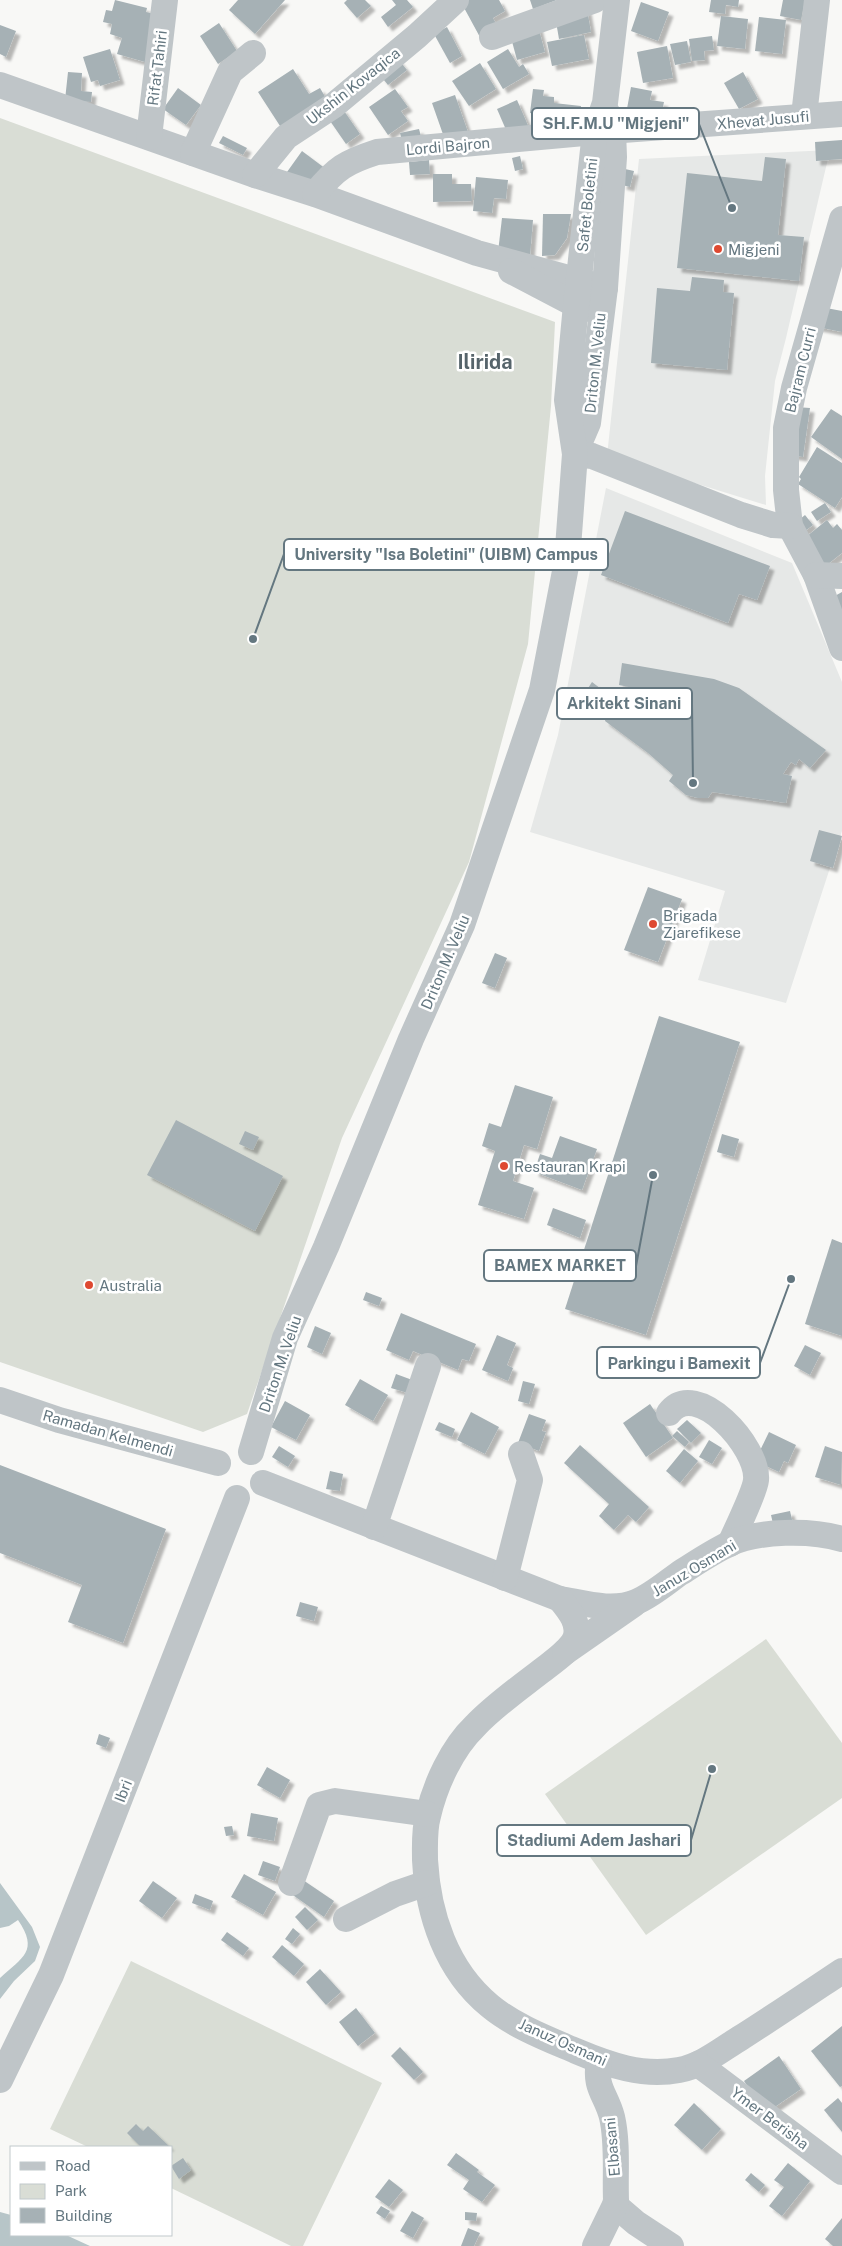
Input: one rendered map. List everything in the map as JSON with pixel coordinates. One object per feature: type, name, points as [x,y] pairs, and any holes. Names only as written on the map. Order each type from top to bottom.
[{"type":"street","name":"Rifat Tahiri","points":[[149,137],[165,0]]},
{"type":"street","name":"Ukshin Kovaqica","points":[[255,176],[286,137],[333,106],[417,36],[456,0]]},
{"type":"street","points":[[492,37],[595,0]]},
{"type":"street","name":"Safet Boletini","points":[[590,296],[605,103],[617,0]]},
{"type":"street","points":[[804,116],[817,0]]},
{"type":"street","points":[[193,153],[230,72],[253,53]]},
{"type":"street","points":[[0,85],[255,176],[315,194],[590,296]]},
{"type":"street","name":"Xhevat Jusufi","points":[[604,132],[842,114]]},
{"type":"street","name":"Lordi Bajron","points":[[315,194],[332,173],[351,160],[377,152],[604,132]]},
{"type":"street","name":"Bajram Curri","points":[[842,218],[794,388],[786,428],[786,490],[790,526],[816,576],[842,648]]},
{"type":"street","name":"Driton M. Veliu","points":[[252,1452],[285,1338],[323,1254],[411,1040],[462,926],[539,700],[567,561],[575,454],[588,422],[590,296]]},
{"type":"street","points":[[575,454],[592,456],[741,515],[773,525],[790,526]]},
{"type":"street","points":[[816,576],[842,576]]},
{"type":"street","points":[[374,1528],[428,1366]]},
{"type":"street","name":"Ramadan Kelmendi","points":[[0,1400],[59,1420],[218,1463]]},
{"type":"street","points":[[669,1413],[681,1403],[697,1403],[734,1431],[749,1452],[754,1464],[756,1481],[730,1544]]},
{"type":"street","points":[[244,1449],[252,1452],[262,1462],[264,1476],[262,1483],[252,1495],[237,1498],[223,1491],[216,1478],[218,1463],[229,1451],[244,1449]]},
{"type":"street","points":[[505,1578],[530,1480],[521,1454]]},
{"type":"street","points":[[262,1483],[560,1599]]},
{"type":"street","name":"Ibri","points":[[0,2080],[52,1975],[237,1498]]},
{"type":"street","name":"Januz Osmani","points":[[556,1658],[636,1602],[730,1544],[746,1538],[784,1533],[830,1536],[842,1539]]},
{"type":"street","name":"Januz Osmani","points":[[560,1599],[616,1607],[636,1602]]},
{"type":"street","name":"Januz Osmani","points":[[560,1599],[573,1615],[576,1636],[571,1645],[474,1726],[456,1751],[440,1779],[428,1814],[425,1831],[427,1883],[436,1926],[453,1962],[472,1989],[492,2007],[520,2025],[599,2061],[640,2072],[662,2073],[698,2064],[842,1971]]},
{"type":"street","points":[[290,1883],[319,1805],[323,1802],[335,1801],[428,1814]]},
{"type":"street","points":[[346,1919],[395,1894],[427,1883]]},
{"type":"street","name":"Elbasani","points":[[595,2246],[615,2205],[612,2118],[600,2091],[597,2076],[599,2061]]},
{"type":"street","name":"Ymer Berisha","points":[[698,2064],[842,2172]]},
{"type":"street","points":[[615,2205],[636,2223],[671,2246]]},
{"type":"shaded area","name":"Migjeni","points":[[830,150],[775,381],[765,476],[766,505],[607,456],[639,159]]},
{"type":"shaded area","points":[[606,488],[792,563],[842,682],[842,831],[786,1003],[698,980],[725,891],[530,832],[558,735]]},
{"type":"shaded area","points":[[0,1883],[32,1927],[40,1947],[35,1961],[14,1981],[0,1999],[0,1978],[21,1959],[26,1953],[28,1946],[24,1931],[18,1920],[9,1926],[0,1928]]},
{"type":"shaded area","points":[[0,2212],[10,2215],[10,2236],[68,2236],[90,2246],[0,2246]]},
{"type":"green space","points":[[0,118],[555,322],[551,406],[528,644],[469,862],[342,1138],[247,1414],[203,1432],[0,1362]]},
{"type":"green space","points":[[766,1639],[842,1743],[842,1798],[646,1935],[545,1794]]},
{"type":"green space","points":[[131,1961],[382,2083],[303,2246],[291,2246],[172,2188],[172,2146],[86,2146],[50,2129]]},
{"type":"building","points":[[115,0],[147,8],[146,12],[158,15],[145,62],[117,54],[122,38],[110,34],[112,24],[103,22],[106,10],[112,11]]},
{"type":"building","points":[[238,0],[285,0],[255,34],[229,10]]},
{"type":"building","points":[[347,0],[365,0],[371,6],[357,18],[344,3]]},
{"type":"building","points":[[392,0],[407,0],[413,7],[388,27],[381,17],[396,5]]},
{"type":"building","points":[[469,0],[499,0],[505,11],[493,18],[499,29],[481,39],[462,4]]},
{"type":"building","points":[[530,0],[557,0],[533,9]]},
{"type":"building","points":[[711,0],[739,0],[738,7],[726,5],[725,14],[709,12]]},
{"type":"building","points":[[783,0],[805,0],[801,20],[780,16]]},
{"type":"building","points":[[641,2],[669,12],[658,41],[631,31]]},
{"type":"building","points":[[587,9],[591,32],[559,39],[555,16]]},
{"type":"building","points":[[721,16],[748,19],[745,49],[717,46]]},
{"type":"building","points":[[759,17],[786,20],[782,54],[755,51]]},
{"type":"building","points":[[219,23],[237,51],[218,64],[200,36]]},
{"type":"building","points":[[0,25],[16,31],[6,57],[0,54]]},
{"type":"building","points":[[538,26],[545,52],[517,60],[510,34]]},
{"type":"building","points":[[447,27],[462,56],[450,63],[434,34]]},
{"type":"building","points":[[584,35],[589,59],[552,66],[547,42]]},
{"type":"building","points":[[712,36],[714,50],[704,51],[705,60],[692,61],[689,39]]},
{"type":"building","points":[[687,41],[691,62],[675,65],[670,44]]},
{"type":"building","points":[[667,46],[673,78],[643,83],[637,52]]},
{"type":"building","points":[[110,49],[120,80],[100,86],[98,80],[91,82],[83,57]]},
{"type":"building","points":[[508,49],[519,67],[523,64],[529,74],[503,89],[487,62]]},
{"type":"building","points":[[398,59],[407,70],[388,85],[379,74]]},
{"type":"building","points":[[480,63],[496,89],[469,106],[452,81]]},
{"type":"building","points":[[293,69],[309,94],[320,88],[327,100],[282,129],[258,92]]},
{"type":"building","points":[[68,72],[82,73],[81,91],[92,92],[91,102],[65,100]]},
{"type":"building","points":[[743,72],[758,99],[739,109],[724,83]]},
{"type":"building","points":[[631,87],[652,91],[650,100],[664,102],[660,121],[626,114]]},
{"type":"building","points":[[178,88],[201,105],[186,125],[163,109]]},
{"type":"building","points":[[395,89],[408,107],[401,111],[408,121],[388,135],[369,107]]},
{"type":"building","points":[[533,89],[544,90],[543,96],[554,97],[554,103],[581,106],[578,131],[543,127],[545,115],[530,113]]},
{"type":"building","points":[[455,95],[468,132],[445,140],[432,103]]},
{"type":"building","points":[[517,100],[530,130],[510,139],[497,109]]},
{"type":"building","points":[[342,108],[360,134],[346,144],[328,118]]},
{"type":"building","points":[[419,129],[422,140],[403,145],[400,133]]},
{"type":"building","points":[[223,136],[247,148],[243,155],[219,143]]},
{"type":"building","points":[[842,140],[842,159],[816,161],[815,142]]},
{"type":"building","points":[[302,151],[326,169],[311,189],[287,172]]},
{"type":"building","points":[[520,156],[523,169],[515,171],[512,158]]},
{"type":"building","points":[[765,157],[786,159],[778,235],[804,237],[799,281],[677,268],[687,173],[762,181]]},
{"type":"building","points":[[429,160],[430,174],[410,175],[409,162]]},
{"type":"building","points":[[625,169],[634,171],[630,187],[622,185]]},
{"type":"building","points":[[433,174],[452,174],[452,184],[471,184],[472,201],[433,202]]},
{"type":"building","points":[[476,177],[508,180],[506,199],[494,198],[492,213],[473,211]]},
{"type":"building","points":[[543,214],[571,214],[567,238],[555,255],[542,256]]},
{"type":"building","points":[[502,218],[533,220],[530,256],[498,252]]},
{"type":"building","points":[[692,277],[724,280],[723,292],[734,293],[727,370],[651,363],[657,288],[690,291]]},
{"type":"building","points":[[821,307],[842,311],[842,332],[817,327]]},
{"type":"building","points":[[796,407],[810,408],[803,457],[790,455]]},
{"type":"building","points":[[831,409],[842,416],[842,459],[811,437]]},
{"type":"building","points":[[817,447],[842,463],[842,497],[835,508],[798,484],[801,479],[799,477]]},
{"type":"building","points":[[825,503],[831,512],[817,521],[811,512]]},
{"type":"building","points":[[625,511],[770,566],[757,600],[739,594],[728,623],[601,575]]},
{"type":"building","points":[[805,515],[813,525],[801,534],[794,524]]},
{"type":"building","points":[[827,520],[833,528],[837,524],[842,530],[842,553],[823,568],[801,541]]},
{"type":"building","points":[[842,592],[842,615],[833,597]]},
{"type":"building","points":[[622,663],[714,679],[739,688],[826,750],[810,768],[799,759],[796,765],[791,762],[783,774],[792,776],[786,803],[712,792],[708,798],[686,795],[669,781],[673,775],[648,753],[605,721],[606,716],[581,699],[592,682],[618,702],[635,708],[638,697],[629,694],[629,687],[619,685]]},
{"type":"building","points":[[819,830],[842,836],[833,868],[810,861]]},
{"type":"building","name":"Brigada Zjarefikese","points":[[648,887],[682,899],[658,962],[624,950]]},
{"type":"building","points":[[495,953],[507,958],[495,988],[482,983]]},
{"type":"building","points":[[659,1016],[740,1042],[646,1335],[565,1309]]},
{"type":"building","name":"Restauran Krapi","points":[[515,1085],[553,1097],[537,1149],[524,1145],[513,1181],[534,1188],[524,1219],[478,1205],[495,1151],[482,1146],[489,1123],[501,1127]]},
{"type":"building","points":[[176,1120],[283,1176],[255,1231],[147,1175]]},
{"type":"building","points":[[245,1131],[259,1137],[253,1150],[239,1144]]},
{"type":"building","points":[[722,1134],[739,1139],[734,1157],[717,1152]]},
{"type":"building","points":[[560,1136],[597,1149],[582,1190],[534,1172],[540,1154],[552,1158]]},
{"type":"building","points":[[553,1208],[586,1220],[580,1238],[547,1225]]},
{"type":"building","points":[[832,1239],[842,1243],[842,1336],[805,1324]]},
{"type":"building","points":[[366,1292],[382,1298],[379,1306],[363,1300]]},
{"type":"building","points":[[401,1313],[476,1344],[469,1361],[462,1359],[458,1370],[413,1351],[409,1360],[386,1350]]},
{"type":"building","points":[[315,1326],[331,1333],[322,1354],[307,1347]]},
{"type":"building","points":[[497,1335],[516,1343],[507,1365],[513,1368],[508,1381],[482,1370]]},
{"type":"building","points":[[805,1345],[821,1353],[810,1375],[794,1366]]},
{"type":"building","points":[[396,1374],[415,1381],[411,1394],[391,1388]]},
{"type":"building","points":[[360,1379],[388,1395],[373,1421],[345,1405]]},
{"type":"building","points":[[523,1381],[535,1384],[529,1404],[518,1401]]},
{"type":"building","points":[[285,1401],[310,1415],[296,1440],[271,1427]]},
{"type":"building","points":[[650,1404],[673,1438],[646,1457],[623,1423]]},
{"type":"building","points":[[471,1412],[499,1427],[485,1454],[457,1440]]},
{"type":"building","points":[[529,1414],[546,1420],[542,1431],[546,1432],[539,1451],[518,1443]]},
{"type":"building","points":[[687,1420],[701,1433],[691,1443],[677,1429]]},
{"type":"building","points":[[439,1422],[455,1429],[452,1437],[435,1430]]},
{"type":"building","points":[[677,1431],[689,1442],[685,1447],[672,1436]]},
{"type":"building","points":[[769,1432],[796,1445],[788,1463],[784,1461],[779,1472],[755,1461]]},
{"type":"building","points":[[709,1440],[722,1448],[712,1464],[699,1457]]},
{"type":"building","points":[[580,1445],[649,1507],[636,1522],[628,1515],[614,1530],[599,1516],[609,1504],[564,1463]]},
{"type":"building","points":[[279,1446],[295,1456],[288,1467],[272,1457]]},
{"type":"building","points":[[825,1446],[842,1452],[841,1485],[815,1477]]},
{"type":"building","points":[[684,1449],[698,1461],[680,1483],[666,1471]]},
{"type":"building","points":[[0,1465],[166,1529],[123,1643],[68,1622],[82,1585],[0,1553]]},
{"type":"building","points":[[330,1471],[343,1474],[340,1491],[326,1489]]},
{"type":"building","points":[[790,1511],[793,1524],[774,1528],[771,1515]]},
{"type":"building","points":[[300,1602],[318,1607],[314,1621],[296,1616]]},
{"type":"building","points":[[99,1734],[110,1738],[106,1748],[96,1744]]},
{"type":"building","points":[[267,1767],[290,1780],[280,1798],[257,1785]]},
{"type":"building","points":[[251,1813],[278,1818],[274,1841],[247,1836]]},
{"type":"building","points":[[232,1826],[234,1835],[226,1836],[224,1827]]},
{"type":"building","points":[[263,1861],[280,1867],[275,1881],[258,1875]]},
{"type":"building","points":[[244,1874],[276,1892],[263,1915],[231,1897]]},
{"type":"building","points":[[300,1878],[334,1901],[324,1917],[290,1893]]},
{"type":"building","points":[[153,1881],[177,1898],[162,1918],[139,1901]]},
{"type":"building","points":[[195,1894],[213,1901],[210,1910],[192,1903]]},
{"type":"building","points":[[305,1907],[318,1920],[307,1930],[295,1917]]},
{"type":"building","points":[[293,1928],[300,1934],[292,1944],[285,1939]]},
{"type":"building","points":[[227,1932],[249,1948],[243,1956],[221,1940]]},
{"type":"building","points":[[282,1945],[304,1964],[294,1976],[272,1957]]},
{"type":"building","points":[[320,1969],[341,1992],[326,2005],[306,1982]]},
{"type":"building","points":[[356,2008],[375,2033],[358,2046],[339,2022]]},
{"type":"building","points":[[842,2026],[842,2086],[840,2087],[811,2051]]},
{"type":"building","points":[[400,2047],[423,2072],[414,2080],[391,2056]]},
{"type":"building","points":[[779,2056],[801,2089],[766,2113],[744,2081]]},
{"type":"building","points":[[838,2098],[842,2103],[842,2132],[824,2110]]},
{"type":"building","points":[[694,2103],[721,2129],[702,2150],[674,2125]]},
{"type":"building","points":[[136,2124],[143,2131],[148,2126],[169,2146],[140,2146],[127,2133]]},
{"type":"building","points":[[456,2153],[495,2185],[482,2202],[463,2189],[469,2180],[447,2165]]},
{"type":"building","points":[[183,2158],[191,2170],[179,2179],[172,2165]]},
{"type":"building","points":[[788,2163],[810,2181],[782,2216],[769,2206],[784,2187],[774,2180]]},
{"type":"building","points":[[751,2173],[765,2185],[759,2192],[745,2180]]},
{"type":"building","points":[[389,2179],[403,2190],[389,2207],[375,2197]]},
{"type":"building","points":[[381,2206],[390,2211],[385,2219],[376,2213]]},
{"type":"building","points":[[412,2211],[424,2218],[413,2238],[400,2231]]},
{"type":"building","points":[[465,2212],[477,2213],[476,2221],[465,2220]]},
{"type":"building","points":[[842,2218],[842,2246],[833,2246],[825,2239]]},
{"type":"building","points":[[468,2228],[480,2233],[474,2246],[461,2246]]},
{"type":"place","name":"SH.F.M.U \"Migjeni\"","points":[[732,208]]},
{"type":"place","name":"Migjeni","points":[[718,249]]},
{"type":"place","name":"University \"Isa Boletini\" (UIBM) Campus","points":[[253,639]]},
{"type":"place","name":"Arkitekt Sinani","points":[[693,783]]},
{"type":"place","name":"Brigada Zjarefikese","points":[[653,924]]},
{"type":"place","name":"Restauran Krapi","points":[[504,1166]]},
{"type":"place","name":"BAMEX MARKET","points":[[653,1175]]},
{"type":"place","name":"Parkingu i Bamexit","points":[[791,1279]]},
{"type":"place","name":"Australia","points":[[89,1285]]},
{"type":"place","name":"Stadiumi Adem Jashari","points":[[712,1769]]},
{"type":"district","name":"Ilirida","points":[[485,362]]}]
